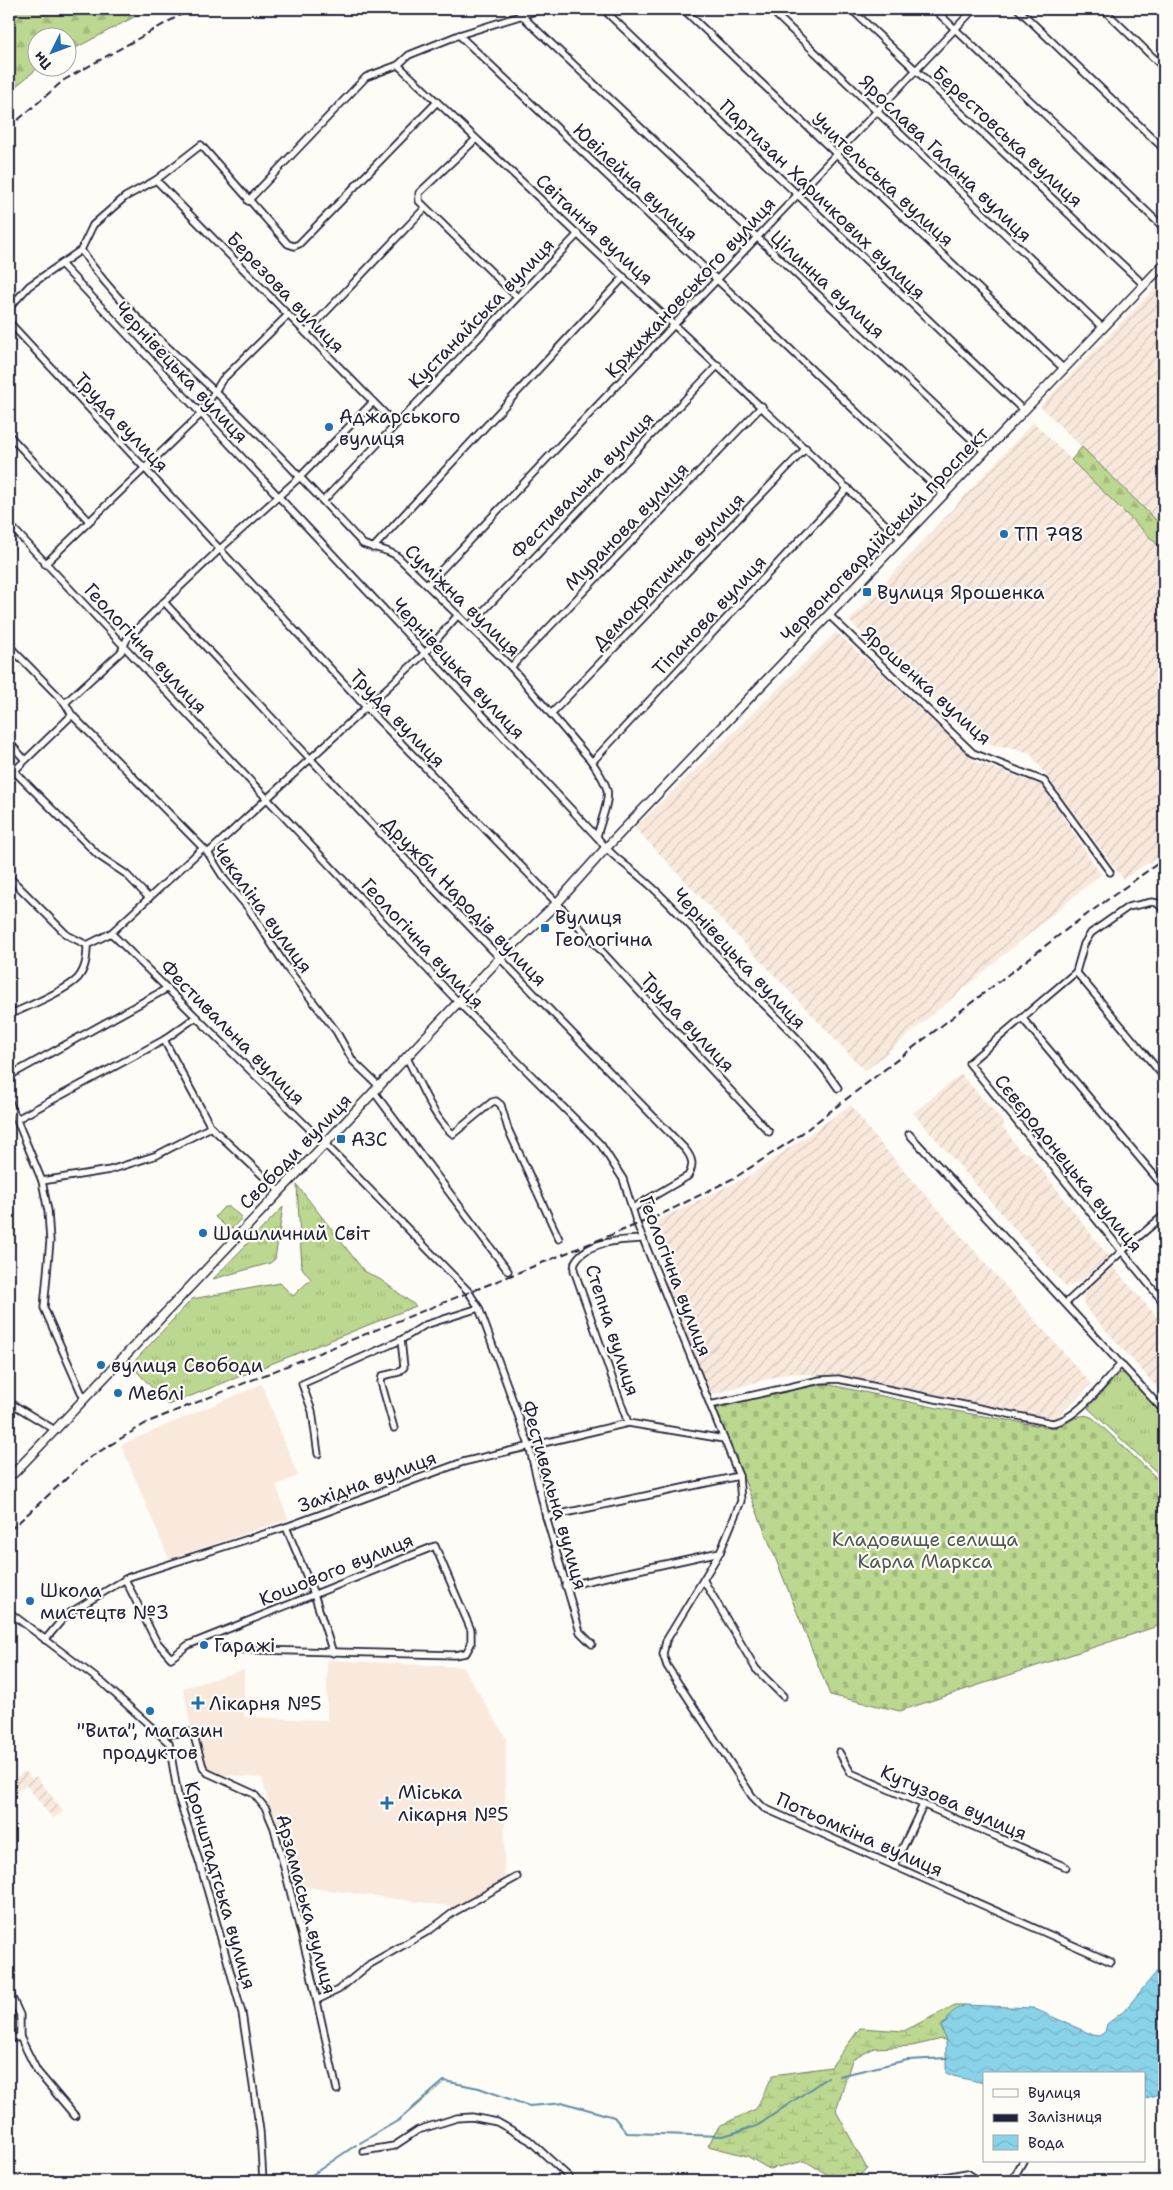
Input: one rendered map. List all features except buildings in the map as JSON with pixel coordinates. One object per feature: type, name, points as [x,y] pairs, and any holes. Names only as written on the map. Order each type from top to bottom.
[{"type":"main road","name":"Червоногвардійський проспект","points":[[605,849],[1164,264]]},
{"type":"main road","name":"Свободи вулиця","points":[[9,1475],[14,1473],[55,1430],[499,959],[557,903],[605,849]]},
{"type":"street","points":[[248,201],[366,76],[398,65],[409,54],[520,14],[542,9]]},
{"type":"street","name":"Партизан Харичкових вулиця","points":[[603,9],[796,196],[1024,411]]},
{"type":"street","name":"Учительська вулиця","points":[[683,9],[1064,369]]},
{"type":"street","name":"Ярослава Галана вулиця","points":[[770,9],[1103,328]]},
{"type":"street","name":"Берестовська вулиця","points":[[851,9],[1144,285]]},
{"type":"street","points":[[934,9],[1164,228]]},
{"type":"street","name":"Кржижановського вулиця","points":[[427,585],[974,9]]},
{"type":"street","points":[[1018,9],[1164,149]]},
{"type":"street","points":[[1103,9],[1164,68]]},
{"type":"street","name":"Цілинна вулиця","points":[[520,14],[985,452]]},
{"type":"street","name":"Ювілейна вулиця","points":[[459,35],[944,495]]},
{"type":"street","name":"Світання вулиця","points":[[398,65],[901,539]]},
{"type":"street","points":[[9,308],[29,286],[81,250],[92,225],[126,197],[156,180],[201,145],[248,201],[288,244],[294,246],[299,244],[437,102]]},
{"type":"street","points":[[476,139],[419,193],[419,202],[517,297]]},
{"type":"street","name":"Березова вулиця","points":[[156,180],[394,424]]},
{"type":"street","points":[[306,334],[425,208]]},
{"type":"street","name":"Кустанайська вулиця","points":[[323,501],[394,424],[578,234]]},
{"type":"street","name":"Суміжна вулиця","points":[[81,250],[99,277],[142,324],[216,392],[363,544],[390,551],[511,667],[592,762],[607,791],[607,803],[597,837]]},
{"type":"street","name":"Чернівецька вулиця","points":[[61,264],[597,837],[605,849],[651,886],[822,1065],[838,1088]]},
{"type":"street","points":[[373,548],[624,277]]},
{"type":"street","points":[[45,564],[200,414],[222,380],[288,315]]},
{"type":"street","name":"Труда вулиця","points":[[9,322],[366,707],[557,903],[770,1132]]},
{"type":"street","name":"Фестивальна вулиця","points":[[469,626],[718,365]]},
{"type":"street","points":[[65,703],[121,652],[127,639],[164,602],[300,477],[373,402]]},
{"type":"street","name":"Муранова вулиця","points":[[511,667],[762,406]]},
{"type":"street","points":[[9,435],[89,521]]},
{"type":"street","name":"Демократична вулиця","points":[[551,714],[806,448]]},
{"type":"street","name":"Тіпанова вулиця","points":[[592,762],[848,488]]},
{"type":"street","name":"Геологічна вулиця","points":[[9,524],[459,1003],[601,1145],[623,1179],[643,1239],[724,1439]]},
{"type":"street","name":"Дружби Народів вулиця","points":[[164,602],[310,760],[692,1158],[692,1169],[688,1176],[634,1208]]},
{"type":"street","points":[[208,853],[425,653],[458,615]]},
{"type":"street","name":"Ярошенка вулиця","points":[[829,615],[973,752],[1044,781],[1110,872]]},
{"type":"street","name":"Чекаліна вулиця","points":[[9,646],[65,703],[72,714],[208,853],[225,880],[249,909],[287,968],[336,1031],[353,1061],[377,1090],[508,1271]]},
{"type":"street","points":[[9,776],[72,714]]},
{"type":"street","points":[[9,742],[25,760]]},
{"type":"street","points":[[14,771],[99,856],[126,874],[148,898]]},
{"type":"street","points":[[9,877],[67,936],[87,945],[112,933],[202,848]]},
{"type":"street","points":[[1164,910],[1152,902],[1128,907],[1091,933],[1084,944],[1076,972],[1023,1019],[1164,1187]]},
{"type":"street","name":"Фестивальна вулиця","points":[[112,933],[324,1144],[465,1288],[479,1308],[529,1445],[546,1517],[580,1632],[592,1644]]},
{"type":"street","points":[[9,1015],[72,984],[79,977],[88,958],[87,945]]},
{"type":"street","points":[[1076,972],[1164,1077]]},
{"type":"street","points":[[9,1076],[168,988]]},
{"type":"street","points":[[17,1119],[164,1040],[196,1017]]},
{"type":"street","name":"Сєвєродонецька вулиця","points":[[1023,1019],[970,1062],[970,1065],[1164,1303]]},
{"type":"street","points":[[164,1040],[211,1127],[279,1191]]},
{"type":"street","points":[[406,1058],[435,1111],[453,1134],[492,1102],[496,1100],[501,1105],[508,1128],[559,1239]]},
{"type":"street","points":[[9,1101],[42,1181],[48,1211],[50,1241],[44,1308],[84,1399]]},
{"type":"street","points":[[42,1181],[110,1170],[157,1155],[211,1127]]},
{"type":"street","points":[[909,1134],[1164,1411]]},
{"type":"street","points":[[1066,1303],[1164,1215]]},
{"type":"street","name":"Степна вулиця","points":[[628,1423],[574,1270],[578,1257],[601,1244],[619,1240],[643,1239]]},
{"type":"street","points":[[318,1454],[312,1411],[302,1384],[401,1340],[424,1325],[479,1308]]},
{"type":"street","points":[[394,1428],[381,1382],[382,1376],[398,1372],[404,1366],[401,1340]]},
{"type":"street","points":[[710,1405],[820,1380],[838,1379],[1052,1424],[1067,1419],[1083,1405],[1121,1364]]},
{"type":"street","points":[[9,1402],[55,1430]]},
{"type":"street","name":"Західна вулиця","points":[[45,1640],[66,1615],[125,1579],[286,1527],[463,1462],[628,1423],[724,1439]]},
{"type":"street","name":"Потьомкіна вулиця","points":[[724,1439],[739,1476],[741,1501],[720,1552],[704,1582],[666,1641],[663,1654],[667,1666],[752,1796],[764,1808],[1112,1962]]},
{"type":"street","points":[[546,1517],[739,1476]]},
{"type":"street","points":[[221,1649],[333,1653],[314,1594],[286,1527]]},
{"type":"street","name":"Кошового вулиця","points":[[125,1579],[156,1641],[171,1658],[188,1645],[435,1546],[471,1630],[471,1644],[466,1653],[455,1655],[333,1653]]},
{"type":"street","points":[[565,1586],[720,1552]]},
{"type":"street","points":[[704,1582],[756,1669],[783,1696]]},
{"type":"street","name":"Кронштадтська вулиця","points":[[9,1612],[104,1684],[169,1743],[178,1796],[200,1864],[242,2013],[260,2131],[263,2181]]},
{"type":"street","name":"Арзамаська вулиця","points":[[162,1735],[194,1733],[203,1767],[208,1773],[254,1794],[266,1809],[274,1828],[317,2000],[337,2090]]},
{"type":"street","name":"Кутузова вулиця","points":[[839,1752],[851,1773],[1066,1868]]},
{"type":"street","points":[[894,1866],[923,1805]]},
{"type":"street","points":[[317,2000],[338,1990],[370,1964],[430,1930],[454,1912],[517,1877]]},
{"type":"street","points":[[9,1991],[20,2015],[20,2036],[37,2071],[75,2116]]},
{"type":"street","points":[[9,2039],[20,2036]]},
{"type":"street","points":[[363,2151],[394,2146],[418,2130],[457,2118],[472,2117],[497,2122],[529,2140],[569,2177],[570,2181]]},
{"type":"street","points":[[1012,2181],[1022,2162]]},
{"type":"street","points":[[921,2181],[967,2173],[979,2181]]},
{"type":"shaded area","points":[[1164,279],[1164,528],[1040,406]]},
{"type":"shaded area","points":[[1033,422],[1164,551],[1164,853],[1123,879],[1029,752],[977,741],[849,621]]},
{"type":"shaded area","points":[[836,632],[977,762],[1041,785],[1101,874],[865,1071],[635,828]]},
{"type":"shaded area","points":[[961,1074],[1005,1124],[1003,1127],[1020,1151],[1029,1153],[1108,1256],[1080,1281],[1066,1287],[913,1113]]},
{"type":"shaded area","points":[[851,1105],[873,1135],[1091,1384],[1056,1418],[990,1408],[851,1377],[789,1373],[711,1395],[665,1282],[679,1277],[654,1222],[749,1176]]},
{"type":"shaded area","points":[[1113,1267],[1164,1325],[1164,1395],[1085,1307],[1083,1299],[1085,1291]]},
{"type":"shaded area","points":[[262,1384],[298,1476],[276,1485],[288,1519],[169,1559],[121,1445]]},
{"type":"shaded area","name":"Міська лікарня №5","points":[[327,1660],[463,1667],[506,1738],[504,1881],[456,1907],[298,1886],[275,1829],[262,1778],[200,1773],[183,1688],[244,1670],[244,1717],[327,1720]]},
{"type":"shaded area","points":[[25,1771],[32,1779],[36,1776],[63,1811],[53,1819],[26,1785],[16,1792],[9,1783]]},
{"type":"green space","points":[[9,9],[149,9],[78,47],[78,28],[28,28],[28,76],[9,92]]},
{"type":"green space","points":[[1082,447],[1164,528],[1164,551],[1071,460]]},
{"type":"green space","points":[[297,1185],[364,1271],[381,1280],[416,1306],[168,1405],[131,1365],[192,1299],[280,1283],[293,1296],[311,1279],[302,1268]]},
{"type":"green space","points":[[224,1207],[230,1207],[242,1218],[230,1230],[215,1217]]},
{"type":"green space","points":[[283,1207],[275,1259],[270,1263],[213,1279]]},
{"type":"green space","points":[[1120,1373],[1126,1374],[1164,1416],[1164,1479],[1088,1408]]},
{"type":"green space","name":"Кладовище селища Карла Маркса","points":[[826,1384],[938,1408],[1052,1428],[1063,1425],[1078,1417],[1088,1416],[1093,1418],[1164,1485],[1164,1624],[900,1711],[830,1695],[716,1409],[775,1393]]},
{"type":"green space","points":[[955,2005],[965,2005],[958,2009],[941,2026],[946,2041],[942,2039],[912,2046],[874,2048],[852,2060],[836,2111],[867,2169],[852,2181],[838,2181],[805,2161],[769,2169],[747,2156],[708,2146],[719,2126],[756,2109],[773,2075],[831,2067],[860,2028],[904,2031]]},
{"type":"water","points":[[1164,1963],[1164,2092],[1146,2098],[1146,2072],[983,2072],[983,2083],[946,2073],[946,2041],[941,2026],[947,2022],[951,2013],[965,2005],[1033,2008],[1099,2036],[1105,2032],[1107,2024],[1124,2011]]},
{"type":"waterway","points":[[839,2076],[907,2060],[948,2058]]},
{"type":"waterway","points":[[360,2143],[399,2120],[444,2081],[479,2088],[529,2106],[565,2103],[614,2117],[627,2133],[723,2136],[757,2126],[828,2077]]},
{"type":"waterway","points":[[303,2181],[356,2145]]},
{"type":"railway","points":[[9,128],[64,80],[191,9]]},
{"type":"railway","points":[[9,1531],[89,1458],[148,1422],[658,1216],[736,1177],[797,1137],[1071,926],[1164,859]]},
{"type":"place","name":"Аджарського вулиця","points":[[329,427]]},
{"type":"place","name":"ТП 798","points":[[1004,534]]},
{"type":"place","name":"Вулиця Ярошенка","points":[[867,592]]},
{"type":"place","name":"Вулиця Геологічна","points":[[545,928]]},
{"type":"place","name":"АЗС","points":[[341,1139]]},
{"type":"place","name":"Шашличний Світ","points":[[203,1233]]},
{"type":"place","name":"вулиця Свободи","points":[[101,1365]]},
{"type":"place","name":"Меблі","points":[[118,1393]]},
{"type":"place","name":"Школа мистецтв №3","points":[[30,1601]]},
{"type":"place","name":"Гаражі","points":[[204,1645]]},
{"type":"place","name":"Лікарня №5","points":[[198,1703]]},
{"type":"place","name":"\"Вита\", магазин продуктов","points":[[150,1711]]},
{"type":"place","name":"Міська лікарня №5","points":[[387,1803]]}]
